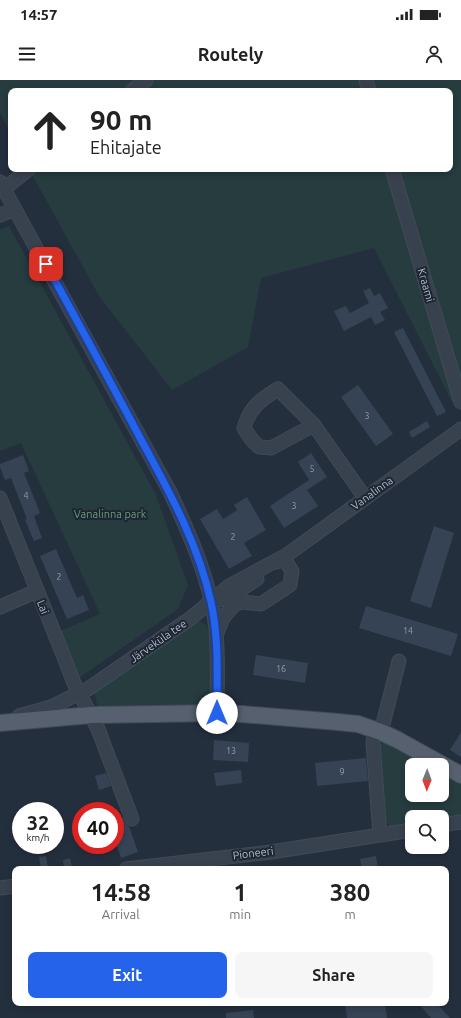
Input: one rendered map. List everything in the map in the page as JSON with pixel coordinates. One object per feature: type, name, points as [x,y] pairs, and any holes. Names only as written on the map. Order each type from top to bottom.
[{"type":"main road","name":"Järveküla tee","points":[[0,722],[91,715],[217,713],[358,724],[378,731],[461,775]]},
{"type":"street","points":[[136,88],[146,80]]},
{"type":"street","points":[[24,172],[2,185],[170,492],[192,542],[211,601],[216,635],[217,713]]},
{"type":"street","name":"Kraami","points":[[393,172],[461,402]]},
{"type":"street","points":[[0,215],[15,209]]},
{"type":"street","points":[[314,425],[270,448],[259,447],[244,428],[248,415],[262,398],[278,389],[314,425],[365,498]]},
{"type":"street","name":"Vanalinna","points":[[211,601],[227,598],[255,580],[283,557],[461,429]]},
{"type":"street","name":"Lai","points":[[0,498],[74,683],[91,715],[107,752],[132,819]]},
{"type":"street","points":[[235,604],[245,602],[257,605],[261,604],[290,585],[292,570],[283,557]]},
{"type":"street","name":"Vanalinna","points":[[211,601],[229,586],[283,557]]},
{"type":"street","points":[[216,635],[223,618],[255,580]]},
{"type":"street","points":[[0,607],[37,591]]},
{"type":"street","name":"Järveküla tee","points":[[0,722],[51,708],[80,693],[191,618],[211,601]]},
{"type":"street","points":[[380,835],[373,742],[378,731],[399,661]]},
{"type":"street","points":[[449,825],[461,822]]},
{"type":"street","name":"Pioneeri","points":[[152,866],[271,852],[405,831]]},
{"type":"street","points":[[0,888],[12,886]]},
{"type":"green space","points":[[0,80],[461,80],[461,398],[453,404],[374,248],[261,278],[248,347],[172,390],[99,296],[31,172],[453,172],[453,88],[8,88],[8,128],[0,113]]},
{"type":"green space","name":"Vanalinna park","points":[[9,226],[156,495],[188,585],[178,609],[79,678],[58,632],[100,614],[21,443],[0,451],[0,230]]},
{"type":"green space","points":[[195,622],[201,622],[208,628],[210,649],[210,700],[207,704],[201,706],[98,709],[94,692]]},
{"type":"green space","points":[[386,740],[418,758],[405,758],[405,802],[449,802],[449,776],[461,783],[461,818],[449,819],[449,810],[405,810],[405,825],[392,827],[383,821],[377,748]]},
{"type":"building","points":[[370,288],[374,296],[380,293],[388,308],[380,312],[385,320],[375,325],[371,317],[344,331],[334,311],[346,306],[350,313],[369,303],[363,291]]},
{"type":"building","points":[[403,328],[446,412],[437,416],[394,332]]},
{"type":"building","points":[[358,385],[393,434],[376,446],[341,397]]},
{"type":"building","points":[[427,421],[430,427],[412,438],[409,432]]},
{"type":"building","points":[[311,453],[327,477],[307,490],[318,506],[284,528],[270,506],[309,480],[298,462]]},
{"type":"building","points":[[23,455],[29,471],[24,473],[40,513],[34,516],[42,538],[34,541],[25,520],[27,519],[11,478],[5,480],[0,467],[0,464]]},
{"type":"building","points":[[247,497],[266,530],[244,543],[252,556],[229,569],[200,519],[217,509],[223,519],[237,510],[234,505]]},
{"type":"building","points":[[434,526],[454,533],[431,608],[410,601]]},
{"type":"building","points":[[56,549],[77,598],[83,595],[89,610],[67,619],[40,556]]},
{"type":"building","points":[[366,606],[458,634],[451,656],[359,628]]},
{"type":"building","points":[[256,655],[308,663],[305,683],[253,675]]},
{"type":"building","points":[[461,732],[461,757],[450,750]]},
{"type":"building","points":[[214,740],[249,743],[248,762],[213,760]]},
{"type":"building","points":[[366,758],[368,781],[317,786],[315,763]]},
{"type":"building","points":[[241,770],[242,783],[216,786],[214,773]]},
{"type":"building","points":[[106,773],[111,786],[99,790],[95,776]]},
{"type":"building","points":[[124,820],[129,826],[138,852],[121,858],[120,854],[124,854]]},
{"type":"building","points":[[46,856],[48,866],[40,866],[39,857]]},
{"type":"building","points":[[376,856],[378,866],[361,866],[360,859]]},
{"type":"building","points":[[70,858],[72,866],[64,866],[63,860]]},
{"type":"building","points":[[345,1006],[385,1006],[387,1018],[347,1018]]},
{"type":"building","points":[[421,1006],[439,1006],[450,1018],[431,1018]]},
{"type":"building","points":[[253,1010],[254,1018],[226,1018],[226,1013]]},
{"type":"route","points":[[46,264],[170,492],[194,547],[211,601],[215,622],[217,653],[217,713]]}]
